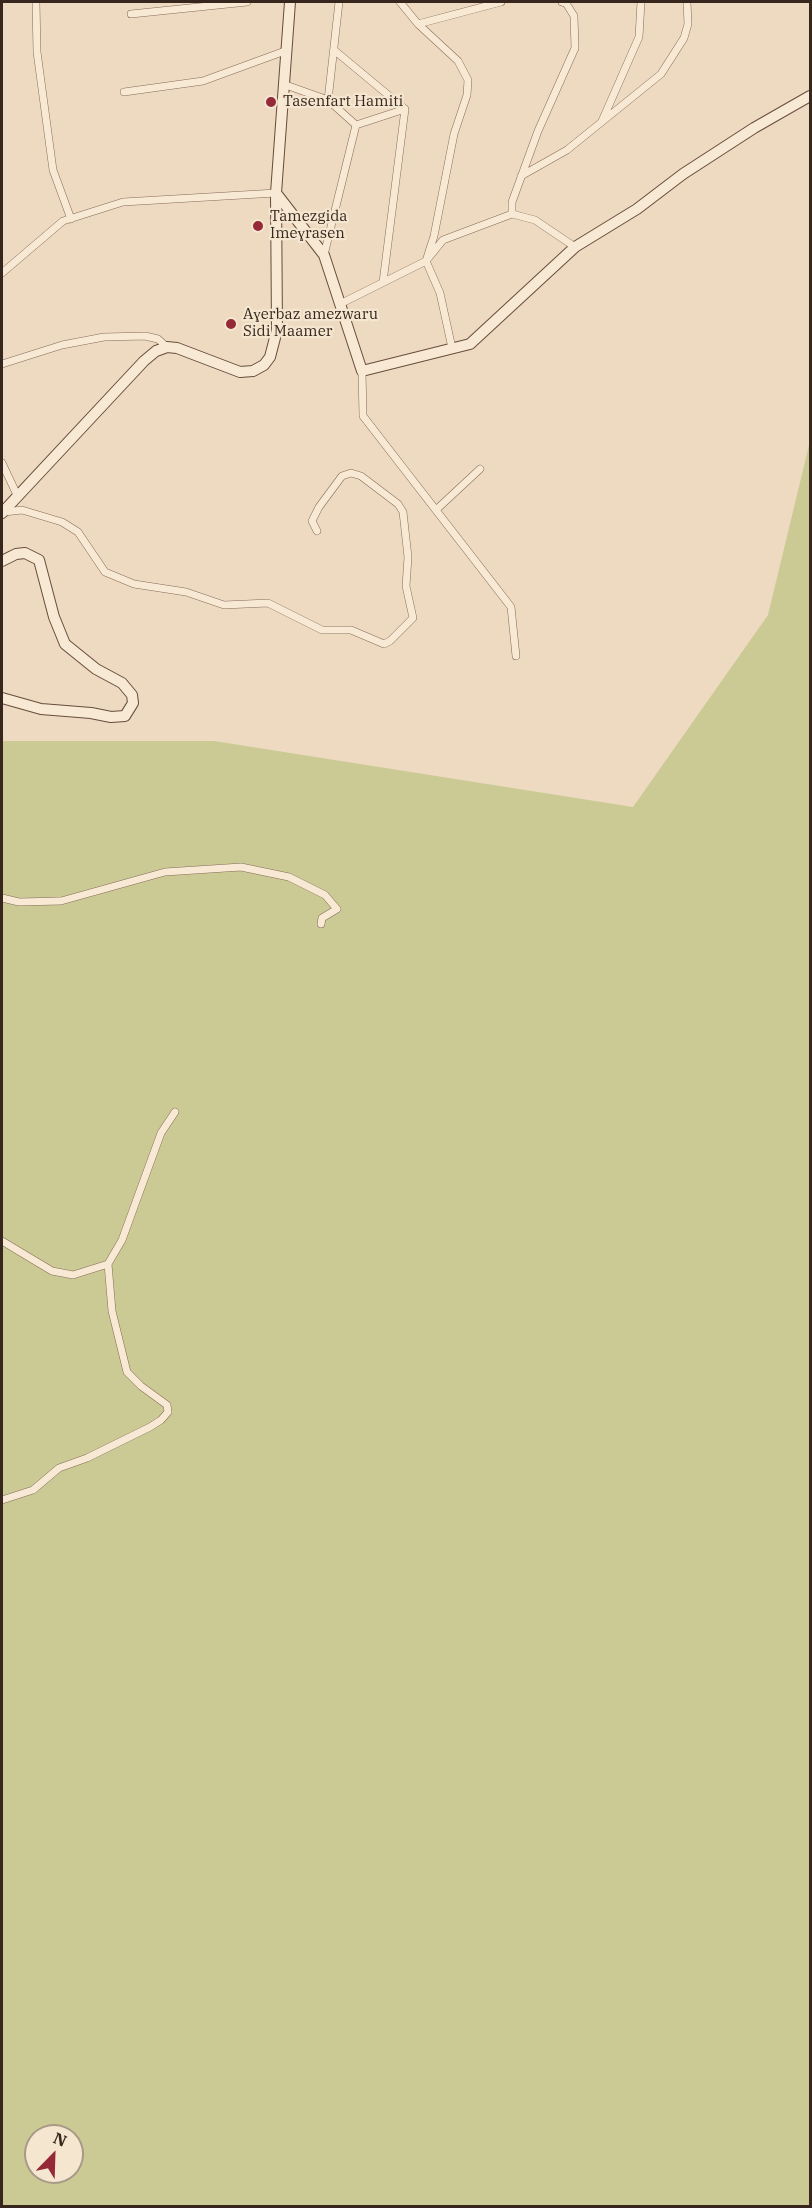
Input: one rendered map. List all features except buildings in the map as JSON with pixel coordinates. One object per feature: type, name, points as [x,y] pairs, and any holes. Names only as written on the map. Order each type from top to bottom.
[{"type":"main road","points":[[2,513],[144,361],[167,346],[240,372],[253,371],[264,365],[274,348],[277,330],[276,193],[282,84],[290,2]]},
{"type":"main road","points":[[276,193],[324,255],[362,371],[470,344],[575,246],[637,209],[683,174],[753,128],[810,96]]},
{"type":"main road","points":[[2,561],[25,553],[39,560],[54,617],[65,644],[76,655],[129,690],[133,703],[125,716],[111,717],[91,712],[41,709],[2,698]]},
{"type":"street","points":[[36,2],[37,52],[53,170],[70,219]]},
{"type":"street","points":[[131,14],[247,2]]},
{"type":"street","points":[[328,100],[339,2]]},
{"type":"street","points":[[400,2],[418,24],[458,61],[466,75],[468,85],[446,169],[434,236],[426,261],[440,293],[452,348]]},
{"type":"street","points":[[418,24],[501,2]]},
{"type":"street","points":[[512,214],[512,202],[538,131],[575,48],[574,16],[566,3],[562,2]]},
{"type":"street","points":[[601,124],[639,37],[641,2]]},
{"type":"street","points":[[522,176],[567,150],[661,74],[676,53],[688,24],[687,2]]},
{"type":"street","points":[[334,50],[405,109]]},
{"type":"street","points":[[124,92],[203,81],[285,51]]},
{"type":"street","points":[[282,84],[328,100],[356,125]]},
{"type":"street","points":[[356,125],[405,109]]},
{"type":"street","points":[[383,282],[405,109]]},
{"type":"street","points":[[324,255],[356,125]]},
{"type":"street","points":[[2,273],[63,221],[123,202],[276,193]]},
{"type":"street","points":[[340,304],[426,261],[443,240],[512,214],[535,220],[575,246]]},
{"type":"street","points":[[2,364],[90,339],[145,336],[158,339],[167,346]]},
{"type":"street","points":[[362,371],[363,416],[511,607],[516,656]]},
{"type":"street","points":[[2,463],[18,497]]},
{"type":"street","points":[[437,509],[480,469]]},
{"type":"street","points":[[2,513],[22,510],[62,522],[78,532],[105,572],[134,584],[186,592],[224,605],[268,603],[322,630],[351,630],[384,644],[390,641],[412,618],[406,586],[408,557],[403,512],[398,504],[361,476],[351,473],[342,476],[319,507],[312,520],[317,531]]},
{"type":"street","points":[[2,898],[19,902],[61,901],[145,876],[186,870],[241,867],[289,877],[325,895],[337,909],[322,918],[321,924]]},
{"type":"street","points":[[2,1500],[33,1490],[59,1468],[87,1458],[150,1427],[168,1412],[165,1403],[141,1386],[127,1372],[112,1311],[108,1264],[122,1240],[161,1133],[175,1112]]},
{"type":"street","points":[[2,1241],[52,1271],[73,1275],[108,1264]]},
{"type":"shaded area","points":[[810,441],[810,2206],[2,2206],[2,741],[214,741],[633,807],[768,615]]},
{"type":"place","name":"Tasenfart Hamiti","points":[[271,102]]},
{"type":"place","name":"Tamezgida Imeɣrasen","points":[[258,226]]},
{"type":"place","name":"Aɣerbaz amezwaru Sidi Maamer","points":[[231,324]]}]
